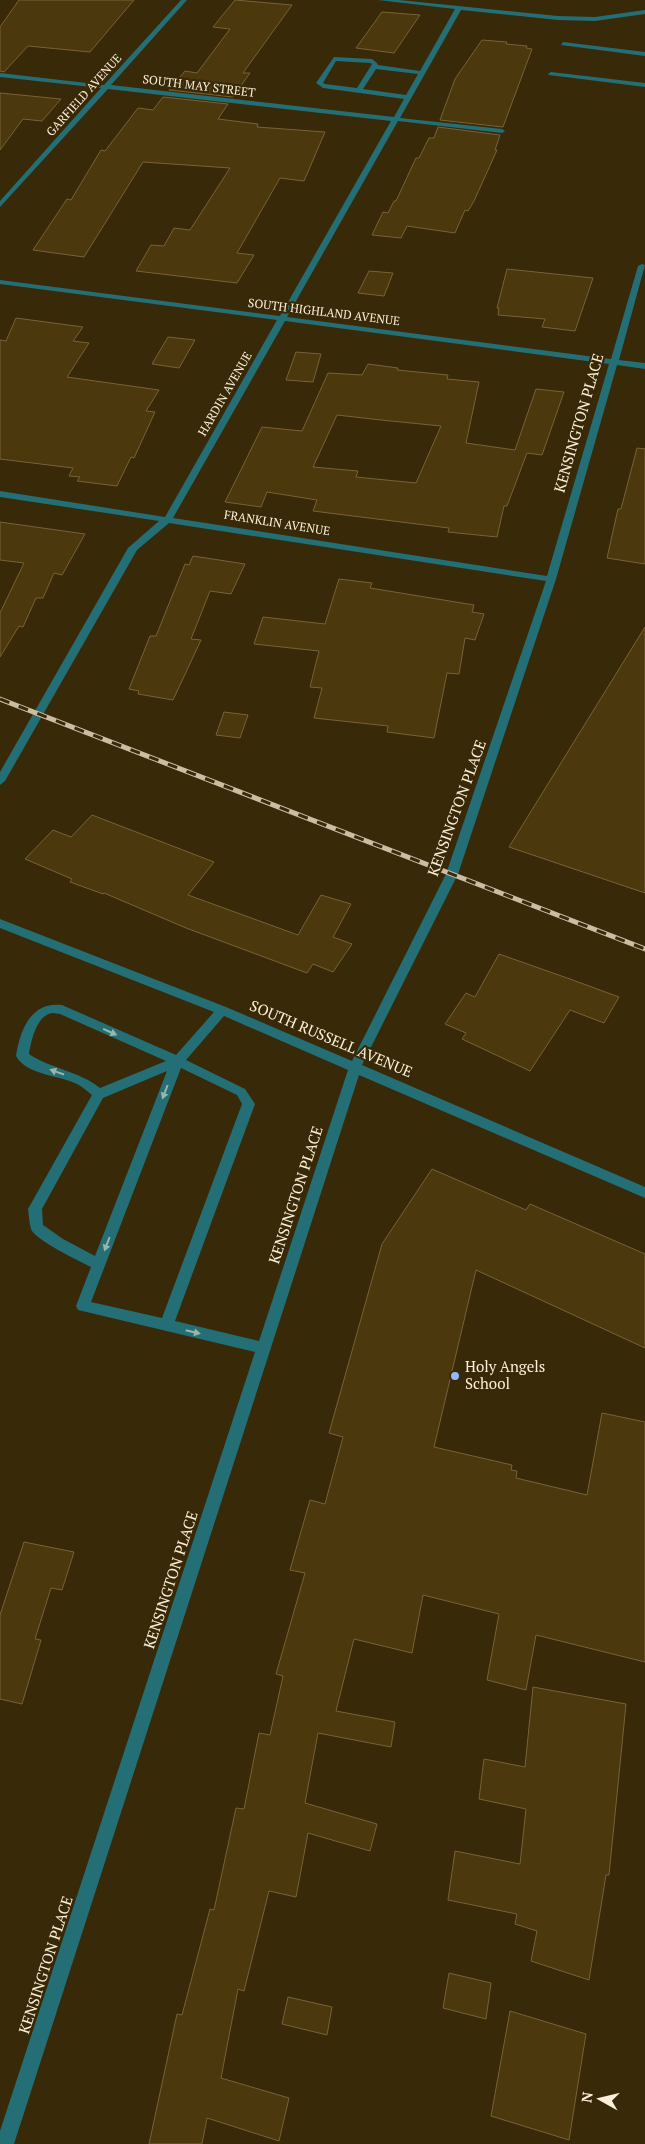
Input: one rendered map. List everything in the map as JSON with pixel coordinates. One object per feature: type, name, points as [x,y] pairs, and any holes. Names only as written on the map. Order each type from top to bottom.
[{"type":"street","name":"GARFIELD AVENUE","points":[[0,205],[108,87],[184,0]]},
{"type":"street","points":[[380,0],[558,18],[595,19],[629,16],[645,12]]},
{"type":"street","name":"HARDIN AVENUE","points":[[0,781],[133,548],[168,519],[459,8]]},
{"type":"street","points":[[629,16],[637,20]]},
{"type":"street","points":[[563,44],[645,54]]},
{"type":"street","points":[[359,91],[374,67],[375,64],[372,61],[334,59],[319,83],[323,86],[359,91],[408,97]]},
{"type":"street","points":[[374,67],[422,73]]},
{"type":"street","points":[[551,74],[645,85]]},
{"type":"street","name":"SOUTH MAY STREET","points":[[0,75],[502,131]]},
{"type":"street","name":"KENSINGTON PLACE","points":[[5,2144],[354,1068],[452,874],[551,579],[642,266]]},
{"type":"street","name":"SOUTH HIGHLAND AVENUE","points":[[0,282],[645,366]]},
{"type":"street","name":"FRANKLIN AVENUE","points":[[0,494],[551,579]]},
{"type":"street","name":"SOUTH RUSSELL AVENUE","points":[[0,923],[222,1010],[645,1194]]},
{"type":"street","points":[[99,1094],[84,1082],[35,1065],[22,1056],[22,1047],[38,1013],[45,1010],[62,1010],[241,1092],[249,1104],[166,1326]]},
{"type":"street","points":[[222,1010],[177,1062],[83,1306],[263,1348]]},
{"type":"street","points":[[99,1265],[58,1244],[37,1228],[35,1209],[99,1094],[177,1062]]},
{"type":"building","points":[[19,0],[134,0],[90,52],[28,46],[4,72],[0,71],[0,27]]},
{"type":"building","points":[[235,0],[292,5],[243,73],[250,73],[233,97],[169,90],[185,71],[197,73],[230,29],[213,27]]},
{"type":"building","points":[[382,12],[420,15],[394,53],[356,48]]},
{"type":"building","points":[[482,40],[507,42],[506,44],[527,46],[526,48],[532,49],[503,127],[440,120],[455,79]]},
{"type":"building","points":[[0,93],[61,99],[42,121],[23,119],[0,150]]},
{"type":"building","points":[[163,97],[228,104],[218,119],[258,124],[257,127],[325,132],[304,181],[280,178],[237,253],[254,255],[237,283],[136,271],[151,245],[164,246],[174,228],[190,230],[230,168],[143,162],[84,257],[33,250],[67,199],[71,200],[101,150],[105,151],[138,108],[153,110]]},
{"type":"building","points":[[438,127],[500,135],[495,150],[497,150],[474,201],[468,211],[465,210],[455,233],[407,226],[401,238],[372,235],[383,212],[388,213],[394,201],[396,201],[416,158],[419,158],[429,138],[434,138]]},
{"type":"building","points":[[507,269],[593,278],[575,331],[542,327],[545,319],[498,315],[499,308],[497,308]]},
{"type":"building","points":[[369,271],[393,273],[384,296],[358,293]]},
{"type":"building","points":[[16,318],[83,327],[73,341],[89,343],[67,377],[159,390],[146,411],[155,412],[134,458],[131,457],[117,486],[77,481],[80,477],[69,476],[73,468],[0,459],[0,340],[6,341]]},
{"type":"building","points":[[168,337],[195,340],[179,368],[152,364]]},
{"type":"building","points":[[296,352],[321,354],[313,382],[286,380]]},
{"type":"building","points":[[368,364],[398,368],[397,370],[448,375],[447,379],[479,382],[466,443],[515,450],[536,389],[564,392],[542,455],[527,453],[507,506],[504,506],[497,537],[448,532],[449,528],[313,511],[317,500],[267,492],[261,507],[225,502],[262,427],[302,431],[328,373],[362,375]],"holes":[[[337,415],[441,426],[416,483],[356,477],[358,471],[313,467]]]},
{"type":"building","points":[[637,448],[645,449],[645,564],[607,558],[618,509],[621,509]]},
{"type":"building","points":[[0,522],[85,534],[62,575],[54,573],[43,598],[36,598],[23,627],[19,626],[0,657],[0,613],[24,563],[0,560]]},
{"type":"building","points":[[193,556],[245,564],[231,594],[210,591],[191,639],[201,640],[173,700],[138,694],[139,691],[129,689],[150,636],[156,636],[185,564],[189,565]]},
{"type":"building","points":[[339,579],[372,583],[370,588],[474,605],[472,612],[484,614],[475,640],[465,638],[459,674],[447,673],[434,738],[387,732],[388,726],[314,718],[322,688],[310,687],[319,651],[254,644],[263,617],[325,624]]},
{"type":"building","points":[[645,627],[645,893],[509,847]]},
{"type":"building","points":[[224,712],[248,715],[240,738],[216,735]]},
{"type":"building","points":[[92,815],[214,862],[188,895],[298,935],[321,895],[351,904],[333,937],[352,944],[333,972],[313,964],[307,973],[186,928],[104,893],[70,882],[72,879],[25,859],[53,830],[71,837]]},
{"type":"building","points":[[499,954],[619,997],[604,1023],[570,1010],[530,1071],[462,1039],[466,1033],[445,1024],[466,993],[475,997]]},
{"type":"building","points":[[432,1169],[526,1210],[530,1204],[645,1254],[645,1348],[476,1270],[434,1447],[512,1465],[511,1470],[517,1471],[516,1478],[587,1495],[602,1413],[645,1422],[645,1662],[536,1635],[526,1690],[487,1680],[499,1614],[423,1595],[412,1653],[354,1639],[336,1711],[395,1722],[391,1747],[318,1733],[305,1803],[377,1824],[370,1851],[308,1833],[296,1897],[269,1891],[244,1991],[238,1989],[221,2078],[289,2098],[279,2141],[207,2118],[202,2144],[149,2144],[177,2014],[182,2015],[210,1909],[214,1910],[236,1808],[244,1809],[259,1733],[270,1735],[283,1676],[276,1674],[305,1573],[290,1570],[310,1500],[325,1504],[343,1437],[329,1433],[382,1244]]},
{"type":"building","points":[[24,1542],[74,1552],[62,1590],[51,1588],[35,1639],[41,1640],[22,1704],[0,1699],[0,1615]]},
{"type":"building","points":[[533,1687],[626,1704],[609,1875],[606,1875],[589,1980],[531,1961],[537,1931],[515,1924],[517,1914],[448,1900],[455,1851],[520,1864],[526,1809],[479,1799],[484,1759],[525,1767]]},
{"type":"building","points":[[449,1973],[491,1983],[486,2019],[443,2008]]},
{"type":"building","points":[[288,1997],[332,2007],[327,2035],[282,2024]]},
{"type":"building","points":[[510,2011],[586,2034],[569,2140],[491,2116]]},
{"type":"railway","points":[[0,699],[645,949]]},
{"type":"place","name":"Holy Angels School","points":[[455,1376]]}]
